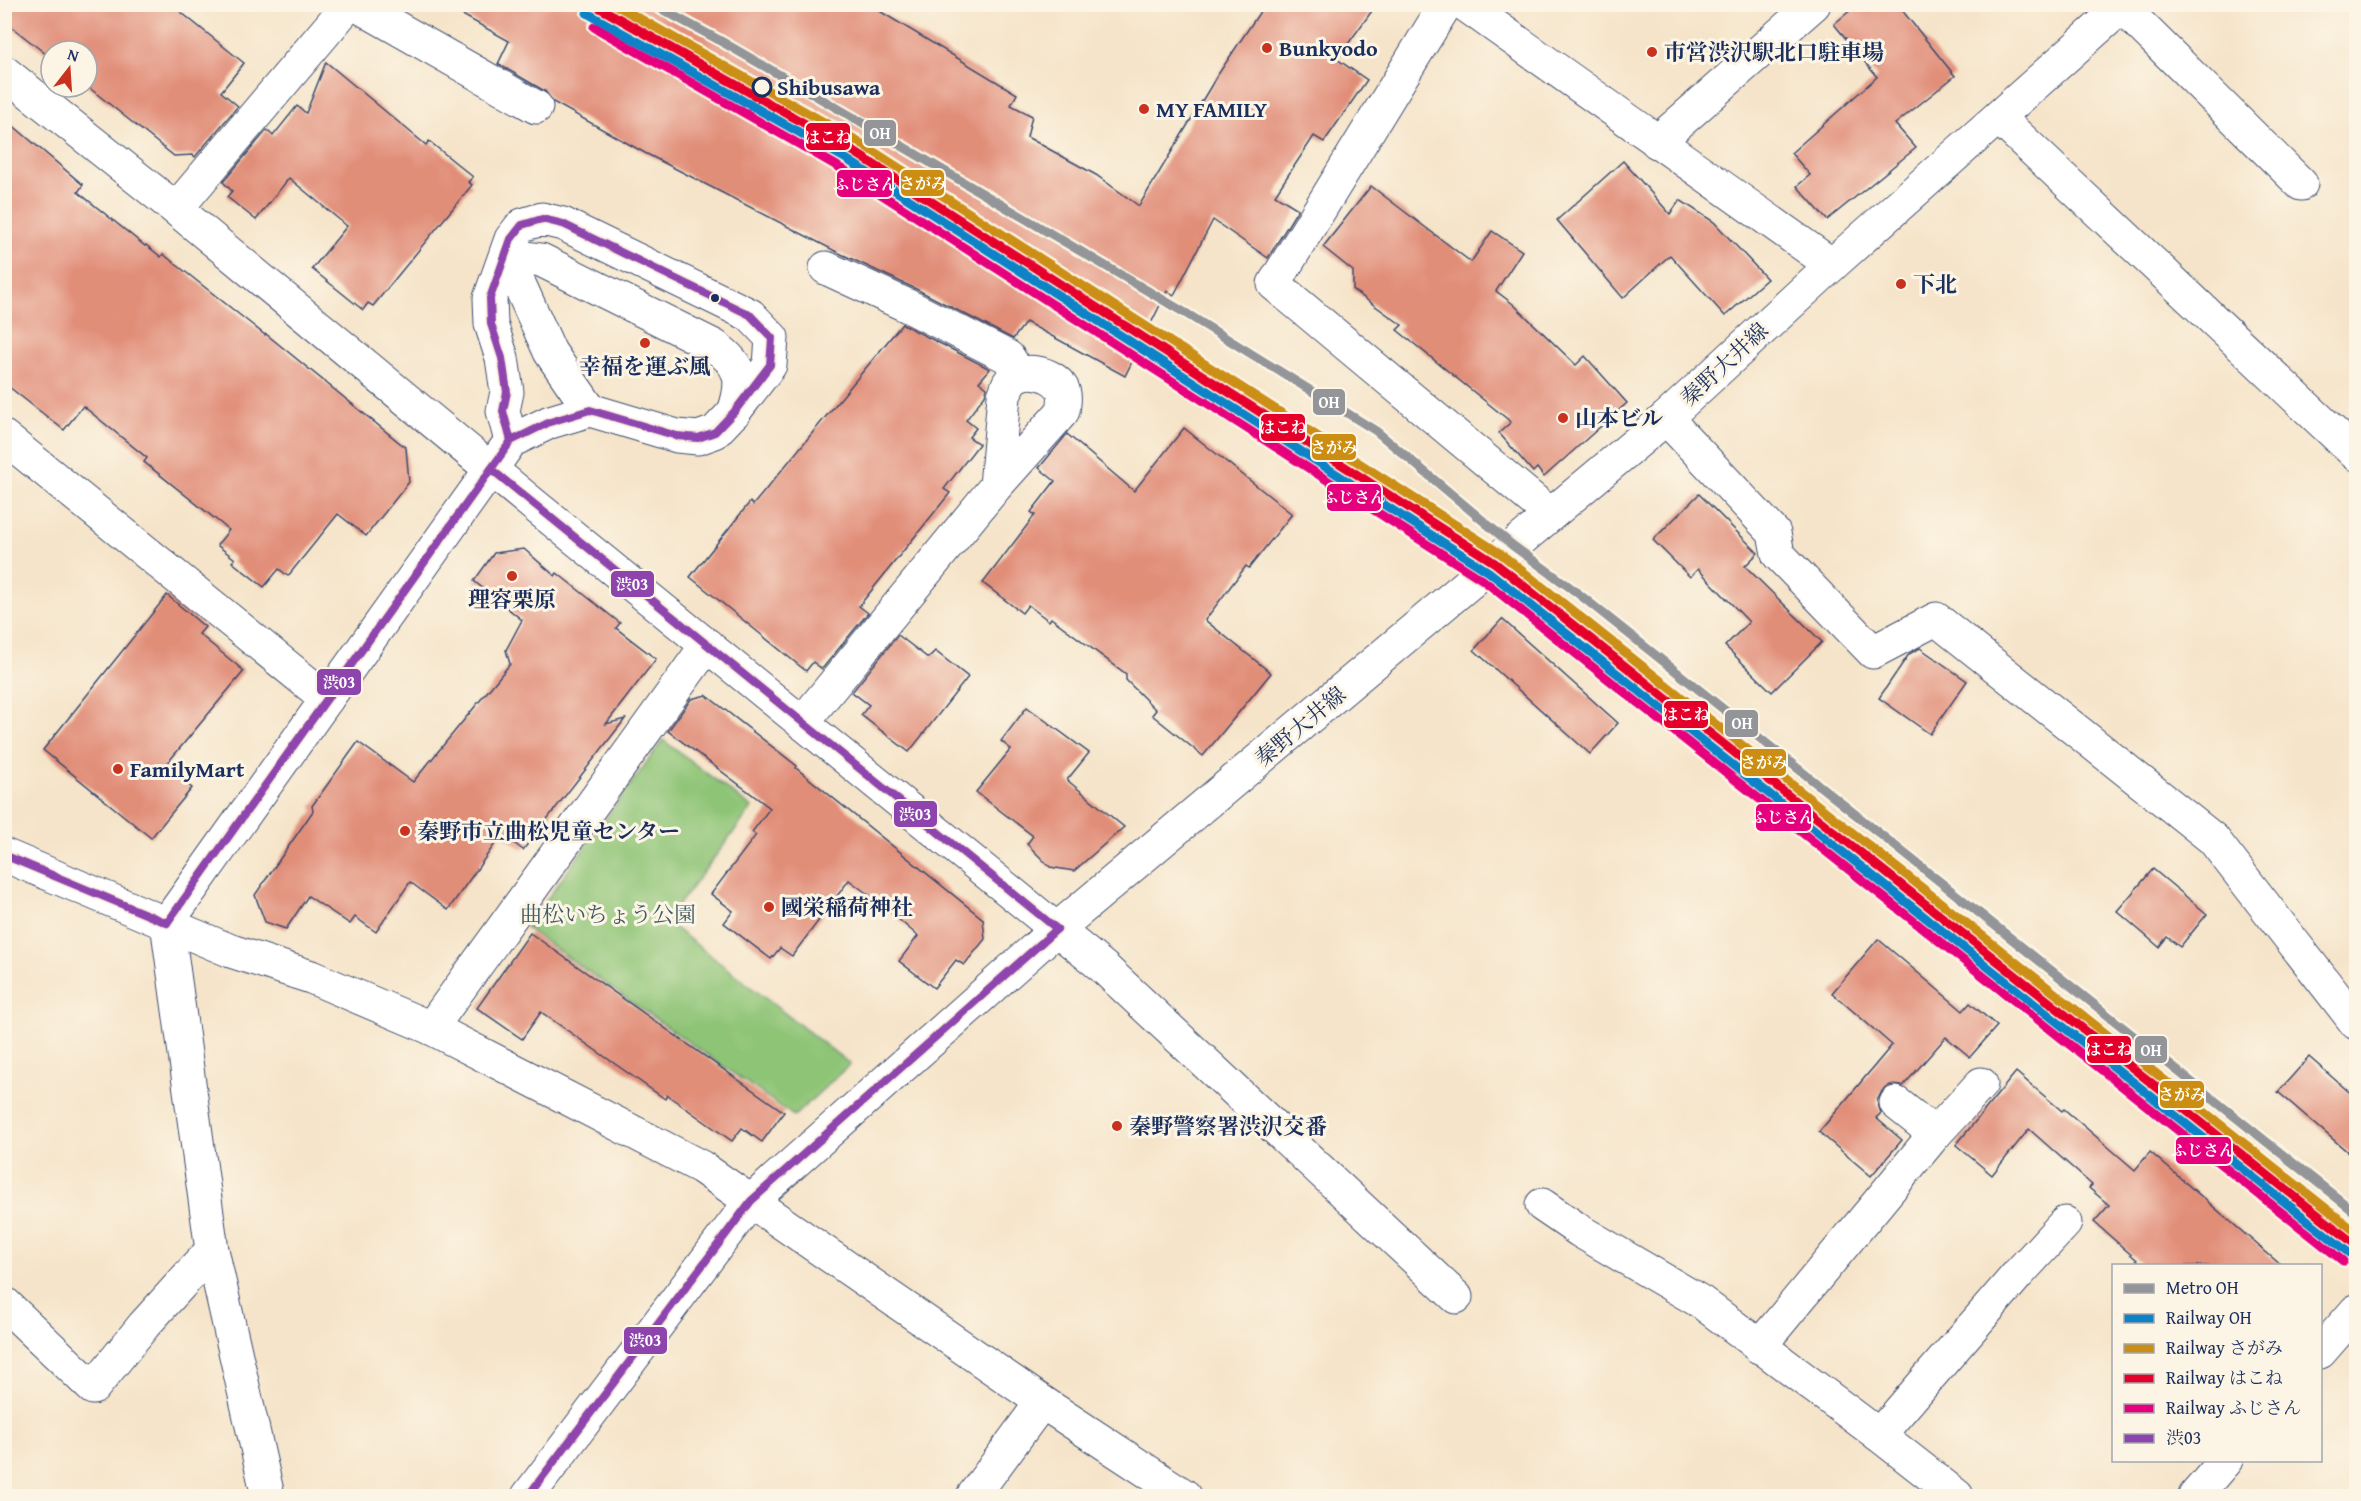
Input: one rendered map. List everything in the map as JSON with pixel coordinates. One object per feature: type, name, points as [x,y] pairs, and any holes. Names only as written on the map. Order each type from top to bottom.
[{"type":"street","points":[[176,209],[349,4]]},
{"type":"street","points":[[355,4],[536,106]]},
{"type":"street","points":[[1446,4],[1274,284],[1550,514]]},
{"type":"street","points":[[1464,4],[1832,265]]},
{"type":"street","points":[[1657,142],[1814,4]]},
{"type":"street","points":[[2124,6],[2301,184]]},
{"type":"street","name":"秦野大井線","points":[[528,1497],[751,1201],[1057,929],[1666,418],[1832,265],[2124,6]]},
{"type":"street","points":[[4,72],[176,209],[491,469],[1057,929],[1102,967],[1456,1297]]},
{"type":"street","points":[[1999,118],[2356,454]]},
{"type":"street","points":[[268,1497],[212,1250],[167,923],[511,441],[550,422],[590,410],[677,436],[698,438],[716,432],[770,365],[771,338],[750,315],[562,224],[542,219],[522,225],[511,239],[490,298],[491,324],[502,358],[507,392],[503,411],[511,441]]},
{"type":"street","points":[[506,255],[550,352],[590,410]]},
{"type":"street","points":[[506,255],[541,260],[714,346],[729,357],[737,368],[741,380],[740,395],[734,412]]},
{"type":"street","points":[[825,268],[908,306],[1008,357],[1019,374]]},
{"type":"street","points":[[802,723],[996,486],[1064,411],[1064,390],[1056,380],[1028,372],[1019,374],[1009,383],[1004,396],[996,486]]},
{"type":"street","points":[[1666,418],[1774,533],[1778,554],[1873,652],[1936,620],[2213,839],[2356,1023]]},
{"type":"street","points":[[4,437],[327,699]]},
{"type":"street","points":[[431,1028],[707,645]]},
{"type":"street","points":[[4,855],[231,951],[311,977],[431,1028],[702,1167],[1042,1402],[1185,1497]]},
{"type":"street","points":[[1759,1347],[1935,1134],[1981,1084]]},
{"type":"street","points":[[1896,1103],[1935,1134]]},
{"type":"street","points":[[1542,1205],[1580,1231],[1701,1302],[1957,1497]]},
{"type":"street","points":[[1878,1435],[2064,1223]]},
{"type":"street","points":[[4,1303],[93,1388],[144,1325],[212,1250]]},
{"type":"street","points":[[2322,1350],[2356,1311]]},
{"type":"street","points":[[973,1497],[1042,1402]]},
{"type":"street","points":[[2195,1497],[2225,1462]]},
{"type":"green space","name":"曲松いちょう公園","points":[[663,740],[752,808],[666,921],[850,1064],[794,1116],[526,928]]},
{"type":"building","points":[[4,4],[172,5],[244,63],[221,92],[238,106],[195,157],[193,155],[174,156],[99,96],[99,39],[39,39],[39,49],[4,21]]},
{"type":"building","points":[[443,4],[868,4],[1017,94],[1011,105],[1032,116],[1027,137],[1096,175],[1139,206],[1217,76],[1265,4],[1377,4],[1337,59],[1367,80],[1324,142],[1314,136],[1275,195],[1298,209],[1268,258],[1213,220],[1174,295],[1167,291],[1125,376],[1026,322],[1013,339],[645,153],[553,102],[545,91],[498,64],[509,41]]},
{"type":"building","points":[[1858,4],[1897,4],[1955,76],[1895,124],[1916,148],[1827,220],[1797,186],[1810,175],[1791,153],[1877,77],[1834,24]]},
{"type":"building","points":[[326,62],[426,145],[429,141],[473,177],[468,182],[472,185],[373,306],[368,303],[363,310],[312,269],[347,226],[289,178],[256,220],[227,197],[232,191],[223,182],[267,130],[273,136],[297,106],[306,113]]},
{"type":"building","points":[[4,118],[83,185],[78,192],[145,246],[161,257],[163,254],[266,334],[406,448],[409,482],[366,536],[338,514],[288,576],[279,569],[264,587],[232,562],[235,559],[217,545],[229,530],[144,462],[147,458],[83,406],[64,430],[4,383]]},
{"type":"building","points":[[1623,161],[1670,214],[1680,200],[1714,222],[1767,279],[1725,316],[1670,255],[1623,298],[1557,220]]},
{"type":"building","points":[[1371,186],[1471,262],[1492,231],[1522,251],[1496,291],[1513,304],[1576,365],[1585,356],[1627,403],[1544,477],[1537,468],[1533,472],[1499,433],[1511,422],[1397,330],[1402,325],[1353,290],[1353,271],[1323,247]]},
{"type":"building","points":[[902,324],[990,369],[979,382],[987,388],[985,395],[966,420],[976,428],[969,437],[979,444],[944,489],[950,493],[859,606],[868,613],[822,669],[813,662],[806,671],[690,577],[750,502],[753,505]]},
{"type":"building","points":[[1184,428],[1292,514],[1249,568],[1246,566],[1205,620],[1271,673],[1203,756],[1152,715],[1156,710],[1126,680],[1126,674],[1051,618],[1049,621],[1028,605],[1022,613],[983,583],[1035,515],[1031,512],[1055,481],[1039,468],[1067,434],[1134,491]]},
{"type":"building","points":[[1699,494],[1758,553],[1745,566],[1822,642],[1772,692],[1725,646],[1749,622],[1698,569],[1690,577],[1653,540]]},
{"type":"building","points":[[524,549],[555,576],[557,573],[620,623],[616,628],[656,659],[606,724],[625,719],[523,850],[502,834],[448,910],[410,882],[376,932],[355,917],[350,924],[308,896],[286,929],[265,922],[255,895],[313,811],[312,806],[358,742],[413,782],[510,664],[506,650],[522,620],[474,581],[494,553]]},
{"type":"building","points":[[167,595],[205,627],[199,634],[244,671],[165,766],[192,788],[151,838],[43,750]]},
{"type":"building","points":[[1502,619],[1618,723],[1590,754],[1474,650]]},
{"type":"building","points":[[898,635],[928,658],[935,651],[968,677],[909,752],[861,715],[869,705],[852,692]]},
{"type":"building","points":[[1920,648],[1967,681],[1930,734],[1879,698],[1909,654]]},
{"type":"building","points":[[706,695],[797,766],[796,768],[983,919],[985,939],[964,965],[956,960],[934,988],[899,961],[918,936],[849,880],[792,956],[780,948],[771,959],[724,923],[733,911],[711,894],[756,835],[752,832],[770,808],[668,731],[691,699]]},
{"type":"building","points":[[1027,707],[1089,753],[1067,780],[1124,827],[1074,871],[1050,867],[1027,844],[1033,836],[976,792],[1011,749],[1001,741]]},
{"type":"building","points":[[2153,869],[2207,914],[2180,947],[2167,937],[2159,947],[2117,911]]},
{"type":"building","points":[[530,933],[784,1112],[762,1142],[742,1128],[732,1141],[667,1095],[665,1099],[541,1012],[522,1039],[477,1008]]},
{"type":"building","points":[[1878,939],[1963,1011],[1970,1003],[1997,1026],[1970,1057],[1946,1037],[1903,1086],[1890,1085],[1882,1091],[1877,1101],[1881,1113],[1876,1118],[1902,1140],[1871,1176],[1819,1132],[1892,1045],[1832,993]]},
{"type":"building","points":[[2309,1057],[2356,1098],[2356,1159],[2278,1092]]},
{"type":"building","points":[[2016,1072],[2062,1111],[2064,1109],[2135,1170],[2150,1152],[2280,1264],[2142,1264],[2094,1222],[2109,1205],[2089,1188],[2092,1185],[2029,1129],[1992,1175],[1956,1145]]},
{"type":"metro line","name":"OH","points":[[652,4],[863,123],[1187,314],[1376,431],[1512,545],[1575,591],[2356,1213]]},
{"type":"rail line","name":"はこね","points":[[593,4],[848,148],[1495,563],[2356,1245]]},
{"type":"rail line","name":"さがみ","points":[[614,4],[854,139],[1501,554],[2356,1232]]},
{"type":"rail line","name":"OH","points":[[587,13],[843,157],[1489,572],[2349,1253]]},
{"type":"rail line","name":"ふじさん","points":[[594,27],[837,166],[1483,580],[2343,1261]]},
{"type":"transit line","name":"渋03","points":[[542,219],[563,224],[750,315],[772,338],[770,365],[734,412],[715,432],[698,438],[677,436],[590,410],[550,422],[511,441],[503,411],[507,392],[502,358],[491,324],[490,298],[511,239],[522,225],[542,219]]},
{"type":"transit line","name":"渋03","points":[[167,923],[511,441]]},
{"type":"transit line","name":"渋03","points":[[491,469],[1057,929]]},
{"type":"transit line","name":"渋03","points":[[4,855],[167,923]]},
{"type":"transit line","name":"渋03","points":[[528,1496],[751,1201],[1057,929]]},
{"type":"place","name":"Bunkyodo","points":[[1267,48]]},
{"type":"place","name":"市営渋沢駅北口駐車場","points":[[1652,52]]},
{"type":"place","name":"Shibusawa","points":[[762,87]]},
{"type":"place","name":"MY FAMILY","points":[[1144,109]]},
{"type":"place","name":"下北","points":[[1901,284]]},
{"type":"place","name":"幸福を運ぶ風","points":[[645,343]]},
{"type":"place","name":"山本ビル","points":[[1563,418]]},
{"type":"place","name":"理容栗原","points":[[512,576]]},
{"type":"place","name":"FamilyMart","points":[[118,769]]},
{"type":"place","name":"秦野市立曲松児童センター","points":[[405,831]]},
{"type":"place","name":"國栄稲荷神社","points":[[769,907]]},
{"type":"place","name":"秦野警察署渋沢交番","points":[[1117,1126]]}]
